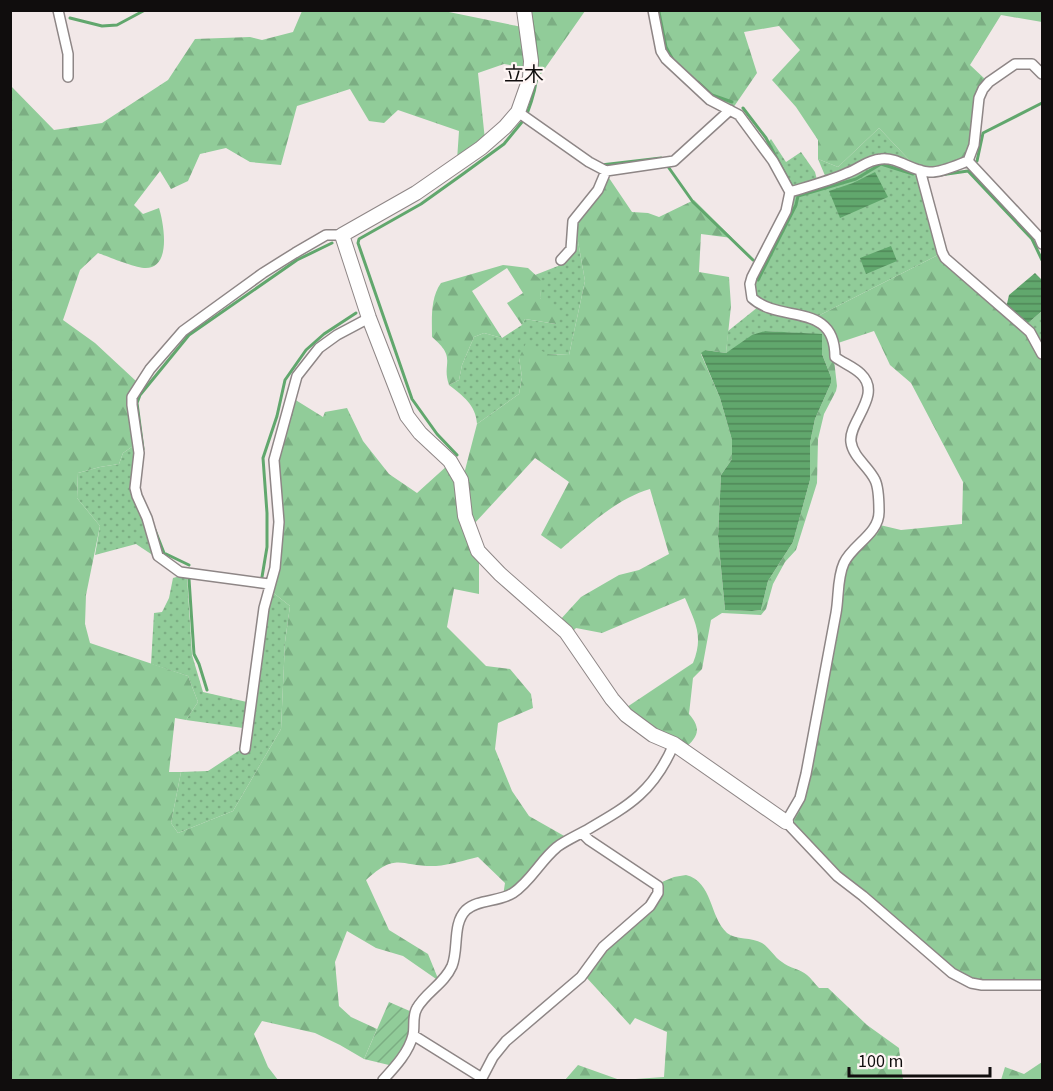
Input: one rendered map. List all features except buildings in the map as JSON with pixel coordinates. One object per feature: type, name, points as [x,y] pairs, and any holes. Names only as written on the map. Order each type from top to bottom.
[{"type":"street","points":[[58,10],[68,54],[68,77]]},
{"type":"street","points":[[269,584],[180,572],[158,556],[135,488],[139,453],[132,397],[150,369],[183,331],[263,273],[326,235],[342,235],[416,193],[481,148],[505,127],[518,112],[530,78],[531,61],[524,10]]},
{"type":"street","points":[[654,13],[661,51],[666,59],[710,100],[740,115],[773,160],[790,192],[786,212],[752,277],[750,284],[752,298],[764,307],[816,320],[827,328],[832,336],[835,357],[865,379],[866,404],[850,441],[853,449],[876,481],[878,521],[844,561],[806,774],[800,798],[786,822]]},
{"type":"street","points":[[968,161],[974,145],[979,98],[983,89],[989,82],[1015,64],[1032,64],[1042,74]]},
{"type":"street","points":[[518,112],[589,162],[606,171],[674,161],[730,110]]},
{"type":"street","points":[[790,192],[834,179],[865,163],[880,159],[893,159],[931,173],[968,161]]},
{"type":"street","points":[[968,161],[1016,211],[1039,237],[1042,244]]},
{"type":"street","points":[[920,170],[945,258],[1030,332],[1042,354]]},
{"type":"street","points":[[561,260],[571,249],[573,220],[598,190],[606,171]]},
{"type":"street","points":[[342,235],[369,318],[406,416],[420,433],[450,461],[461,480],[465,516],[478,551],[500,574],[566,632],[612,699],[626,715],[653,735],[674,744],[786,822],[837,876],[952,973],[971,983],[982,985],[1042,985]]},
{"type":"street","points":[[245,749],[264,608],[275,568],[279,522],[274,460],[297,376],[319,348],[337,335],[369,318]]},
{"type":"street","points":[[383,1080],[404,1054],[413,1035],[415,1011],[420,1002],[442,982],[450,970],[454,960],[458,925],[467,910],[511,894],[531,878],[558,846],[637,799],[658,774],[674,744]]},
{"type":"street","points":[[413,1035],[484,1079],[493,1057],[506,1041],[581,977],[603,947],[650,906],[658,892],[658,886],[582,833]]},
{"type":"green space","points":[[1042,10],[1042,22],[1001,15],[970,65],[986,80],[966,158],[926,171],[913,164],[879,128],[838,167],[818,159],[818,140],[796,107],[772,80],[800,50],[779,26],[744,32],[757,73],[733,108],[711,98],[664,51],[656,11]]},
{"type":"green space","points":[[302,11],[444,11],[522,27],[527,68],[504,64],[478,73],[485,140],[457,160],[459,131],[398,110],[384,123],[369,121],[350,89],[297,106],[281,165],[250,162],[226,148],[200,154],[188,181],[171,189],[160,171],[134,205],[143,214],[159,208],[163,224],[164,245],[159,262],[153,267],[139,267],[98,253],[80,270],[63,320],[95,343],[136,381],[129,402],[136,444],[123,453],[119,464],[78,473],[77,498],[100,526],[86,595],[85,624],[90,643],[188,676],[198,702],[186,720],[175,718],[169,772],[181,772],[171,823],[178,833],[233,811],[281,729],[285,642],[290,606],[271,591],[278,458],[294,399],[323,417],[325,412],[347,408],[363,441],[389,474],[417,493],[448,465],[479,559],[479,594],[454,589],[447,627],[486,666],[510,669],[531,694],[533,708],[498,723],[495,749],[512,791],[529,816],[566,837],[529,876],[503,896],[505,883],[478,857],[436,866],[392,863],[366,880],[389,930],[428,954],[439,981],[403,956],[376,948],[347,931],[335,962],[339,1006],[351,1017],[377,1029],[364,1059],[315,1033],[262,1021],[254,1034],[268,1067],[278,1080],[11,1080],[10,85],[54,130],[102,123],[168,80],[195,39],[250,37],[262,40],[293,32]]},
{"type":"green space","points":[[526,11],[585,11],[532,87]]},
{"type":"green space","points":[[879,128],[913,164],[896,158],[826,178],[818,159],[838,167]]},
{"type":"green space","points":[[771,139],[786,162],[801,152],[815,172],[817,180],[794,187],[788,186],[766,145]]},
{"type":"green space","points":[[889,161],[919,174],[940,254],[816,317],[771,306],[754,295],[753,286],[793,194],[870,164]]},
{"type":"green space","points":[[607,175],[632,212],[648,213],[659,217],[694,200],[732,238],[701,234],[699,272],[729,277],[731,306],[726,353],[705,350],[701,354],[720,398],[732,440],[732,459],[721,475],[718,536],[725,610],[761,610],[768,581],[793,542],[810,480],[810,443],[815,419],[831,383],[822,354],[822,334],[829,335],[833,351],[837,386],[824,414],[818,439],[817,483],[796,550],[785,562],[773,584],[766,609],[761,615],[722,613],[711,620],[702,669],[693,678],[689,714],[696,724],[697,733],[693,741],[684,749],[636,718],[627,707],[693,663],[698,637],[695,622],[685,598],[602,633],[576,628],[572,632],[560,620],[581,597],[619,575],[639,570],[669,554],[650,489],[614,506],[561,549],[541,535],[569,482],[535,458],[473,525],[464,474],[477,424],[519,394],[522,377],[519,358],[526,343],[548,354],[569,355],[585,281],[575,224]]},
{"type":"green space","points":[[575,224],[585,281],[569,355],[548,354],[519,358],[522,377],[519,394],[477,424],[471,406],[449,385],[459,380],[462,365],[474,337],[484,333],[502,338],[522,325],[525,319],[556,324],[540,298],[541,281],[535,275],[558,266],[568,258]]},
{"type":"green space","points":[[940,254],[1042,345],[1042,983],[972,981],[949,968],[835,871],[791,822],[805,792],[844,571],[849,561],[880,525],[901,530],[962,524],[963,482],[911,383],[890,365],[874,331],[838,343],[832,329],[816,317]]},
{"type":"green space","points":[[503,265],[528,268],[542,281],[540,298],[559,314],[556,324],[525,319],[522,325],[507,303],[523,293],[507,268],[472,291],[502,338],[484,333],[474,337],[462,365],[459,380],[449,385],[447,356],[440,344],[432,337],[432,309],[437,289],[441,283]]},
{"type":"green space","points":[[758,307],[810,320],[829,335],[765,331],[726,353],[728,331]]},
{"type":"green space","points":[[1042,311],[1042,345],[1027,324]]},
{"type":"green space","points":[[136,444],[133,482],[157,558],[136,544],[95,555],[100,526],[77,498],[78,473],[119,464],[123,453]]},
{"type":"green space","points":[[187,576],[192,655],[203,692],[247,702],[243,728],[186,720],[198,702],[188,676],[151,664],[154,613],[162,612],[169,598],[173,578]]},
{"type":"green space","points":[[271,591],[290,606],[285,642],[281,729],[233,811],[178,833],[171,823],[181,772],[208,771],[240,750],[246,751]]},
{"type":"green space","points":[[686,875],[695,879],[706,892],[721,926],[727,933],[762,943],[785,964],[807,975],[819,988],[828,988],[867,1025],[899,1048],[903,1080],[621,1080],[664,1077],[667,1032],[635,1018],[630,1025],[586,977],[606,947],[646,912],[662,882]]},
{"type":"green space","points":[[389,1002],[412,1012],[409,1040],[393,1066],[364,1059]]},
{"type":"green space","points":[[1042,1062],[1042,1080],[1001,1080],[1005,1067],[1024,1074]]},
{"type":"green space","points":[[578,1065],[620,1080],[565,1080]]},
{"type":"shaded area","points":[[875,172],[888,197],[840,218],[829,191]]},
{"type":"shaded area","points":[[891,246],[897,261],[866,274],[860,258]]},
{"type":"shaded area","points":[[1035,273],[1042,280],[1042,311],[1027,324],[1006,308],[1009,295]]},
{"type":"shaded area","points":[[765,331],[822,334],[822,354],[831,383],[815,419],[810,443],[810,480],[793,542],[768,581],[761,610],[725,610],[718,536],[721,475],[732,459],[732,440],[720,398],[701,353],[705,350],[726,353],[752,335]]},
{"type":"waterway","points":[[70,18],[102,26],[117,25],[145,10]]},
{"type":"waterway","points":[[644,10],[659,12],[666,47],[673,60]]},
{"type":"waterway","points":[[529,115],[527,114],[537,78],[536,46],[532,21]]},
{"type":"waterway","points":[[698,82],[712,95],[732,102]]},
{"type":"waterway","points":[[977,161],[983,133],[1042,103]]},
{"type":"waterway","points":[[743,108],[766,138],[791,185]]},
{"type":"waterway","points":[[457,455],[437,434],[412,399],[358,243],[359,239],[421,204],[504,144],[522,122]]},
{"type":"waterway","points":[[601,165],[661,158]]},
{"type":"waterway","points":[[758,280],[796,205],[798,196],[856,179],[881,164],[913,174]]},
{"type":"waterway","points":[[669,168],[693,202],[753,260]]},
{"type":"waterway","points":[[926,177],[968,171],[1032,239],[1042,260]]},
{"type":"waterway","points":[[143,449],[137,403],[140,395],[189,335],[297,260],[332,243]]},
{"type":"waterway","points":[[262,577],[267,547],[263,458],[277,416],[285,380],[306,350],[324,334],[356,313]]},
{"type":"waterway","points":[[155,530],[164,553],[189,565]]},
{"type":"waterway","points":[[189,579],[194,654],[207,690]]},
{"type":"district","name":"立木","points":[[524,75]]}]
